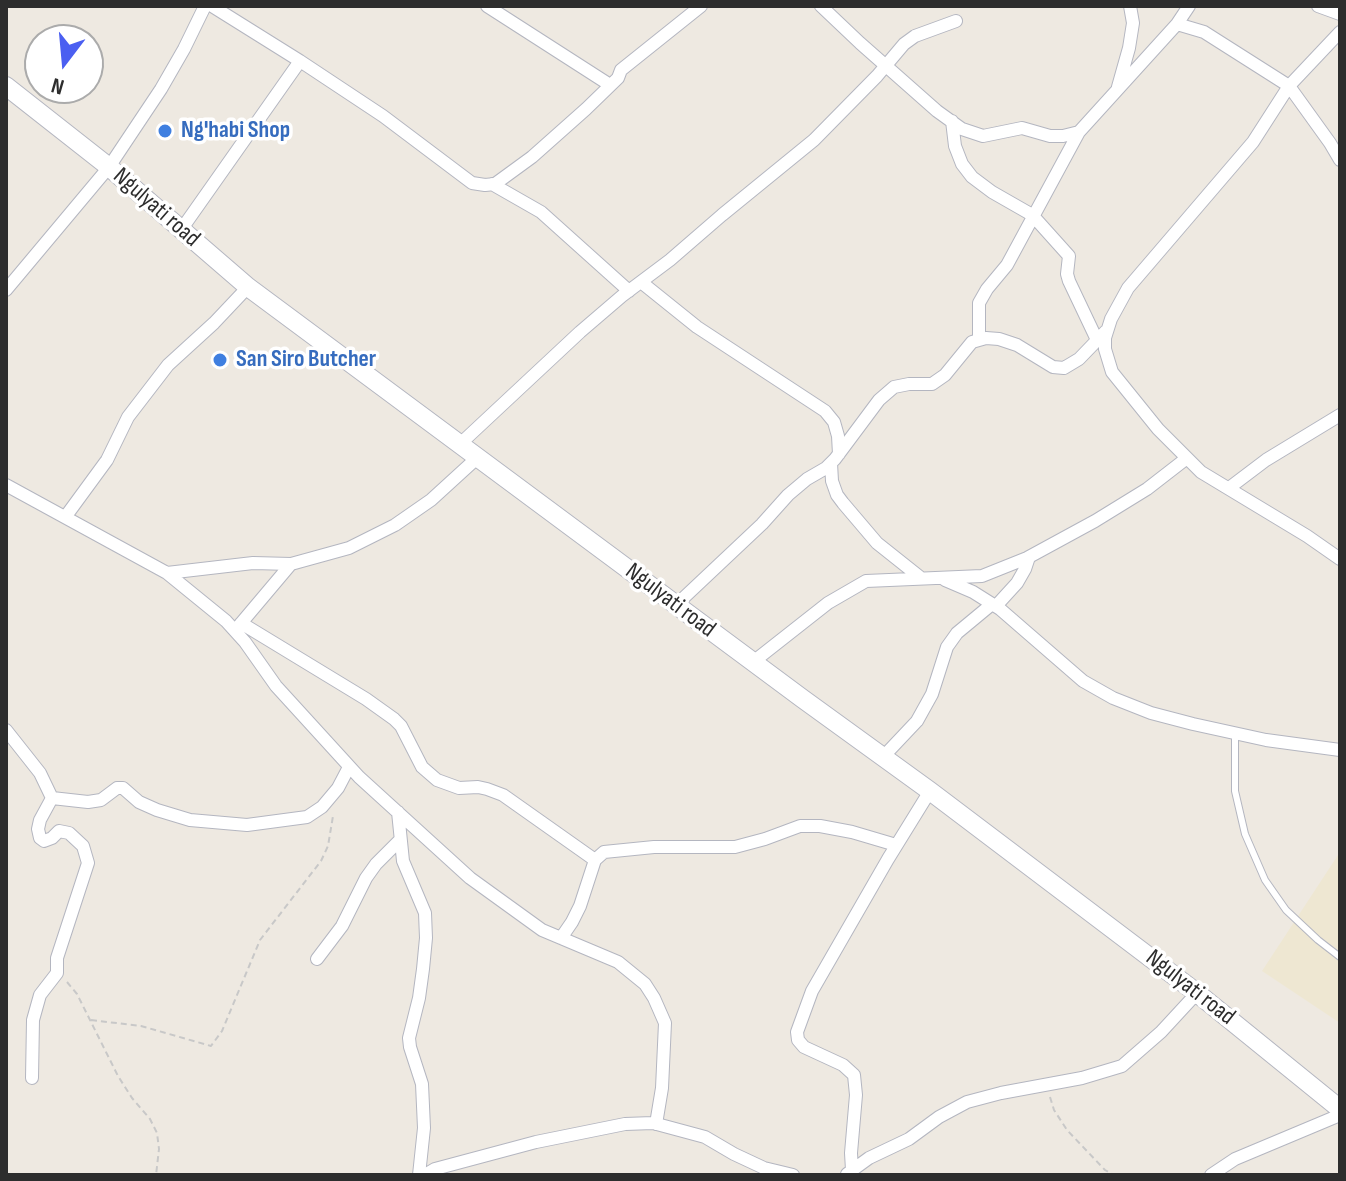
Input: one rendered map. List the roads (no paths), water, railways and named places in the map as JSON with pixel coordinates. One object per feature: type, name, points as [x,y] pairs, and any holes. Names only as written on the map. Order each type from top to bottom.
[{"type":"main road","name":"Ngulyati road","points":[[6,86],[109,167],[248,287],[930,791],[1197,993],[1340,1112]]},
{"type":"street","points":[[6,290],[109,167],[161,89],[205,6]]},
{"type":"street","points":[[212,6],[383,116],[472,183],[479,185],[492,184],[532,157],[618,78],[621,70],[701,6]]},
{"type":"street","points":[[487,6],[610,85]]},
{"type":"street","points":[[821,6],[937,111],[962,129],[983,136],[1022,128],[1050,136],[1079,132]]},
{"type":"street","points":[[1117,90],[1133,23],[1130,6]]},
{"type":"street","points":[[979,340],[979,303],[1007,265],[1079,132],[1177,24],[1189,6]]},
{"type":"street","points":[[1318,6],[1340,14]]},
{"type":"street","points":[[459,445],[580,332],[814,140],[904,44],[915,36],[956,21]]},
{"type":"street","points":[[1177,24],[1204,32],[1289,86],[1340,160]]},
{"type":"street","points":[[1340,32],[1289,86],[1253,142],[1128,288],[1105,338],[1112,372],[1158,429],[1201,472],[1340,559]]},
{"type":"street","points":[[181,230],[300,61]]},
{"type":"street","points":[[952,121],[955,146],[962,164],[972,177],[1034,216],[1069,256],[1069,281],[1097,340]]},
{"type":"street","points":[[492,184],[541,212],[629,291]]},
{"type":"street","points":[[641,282],[697,327],[825,411],[834,422],[838,436],[832,481],[837,495],[877,543],[921,578]]},
{"type":"street","points":[[66,516],[107,460],[128,417],[168,365],[248,287]]},
{"type":"street","points":[[676,605],[762,524],[788,495],[835,458],[879,400],[894,387],[932,384],[945,375],[972,342],[986,338],[1017,345],[1053,367],[1064,368],[1079,359],[1108,329]]},
{"type":"street","points":[[1229,488],[1266,460],[1340,415]]},
{"type":"street","points":[[167,573],[253,563],[291,564],[349,548],[395,525],[431,500],[477,458]]},
{"type":"street","points":[[753,662],[828,603],[866,581],[982,576],[1029,557],[1095,521],[1147,489],[1187,458]]},
{"type":"street","points":[[6,485],[167,573],[226,621],[366,699],[401,726],[422,767],[437,780],[459,788],[478,787],[503,795],[595,860]]},
{"type":"street","points":[[883,757],[917,721],[932,694],[947,647],[957,633],[1017,583],[1029,557]]},
{"type":"street","points":[[238,627],[291,564]]},
{"type":"street","points":[[938,577],[994,605],[1083,681],[1113,698],[1151,713],[1235,733],[1340,750]]},
{"type":"street","points":[[238,627],[276,686],[349,767],[479,885],[542,930],[618,962],[645,984],[665,1023],[662,1088],[656,1124]]},
{"type":"street","points":[[6,730],[40,773],[52,798]]},
{"type":"street","points":[[52,798],[88,802],[101,800],[117,788],[123,788],[139,802],[190,820],[247,825],[307,817],[322,807],[349,767]]},
{"type":"street","points":[[849,1173],[856,1095],[854,1075],[843,1065],[804,1047],[798,1040],[797,1032],[812,991],[930,791]]},
{"type":"street","points":[[32,1078],[33,1020],[40,995],[57,973],[57,958],[88,863],[83,846],[69,833],[59,831],[44,841],[40,838],[40,820],[52,798]]},
{"type":"street","points":[[398,812],[403,861],[425,913],[423,969],[409,1038],[422,1084],[424,1128],[419,1175]]},
{"type":"street","points":[[561,938],[580,906],[595,860],[604,852],[654,847],[735,847],[800,826],[852,832],[896,845]]},
{"type":"street","points":[[317,959],[342,926],[371,871],[400,840]]},
{"type":"street","points":[[849,1173],[869,1158],[909,1139],[939,1117],[967,1102],[1082,1078],[1122,1066],[1161,1032],[1197,993]]},
{"type":"street","points":[[1211,1175],[1235,1159],[1340,1112]]},
{"type":"street","points":[[425,1175],[435,1169],[536,1142],[625,1124],[656,1124],[705,1137],[764,1168],[793,1175]]},
{"type":"lane","points":[[1235,733],[1235,791],[1245,834],[1265,880],[1286,910],[1340,957]]},
{"type":"place","name":"Ng'habi Shop","points":[[165,131]]},
{"type":"place","name":"San Siro Butcher","points":[[220,360]]}]
